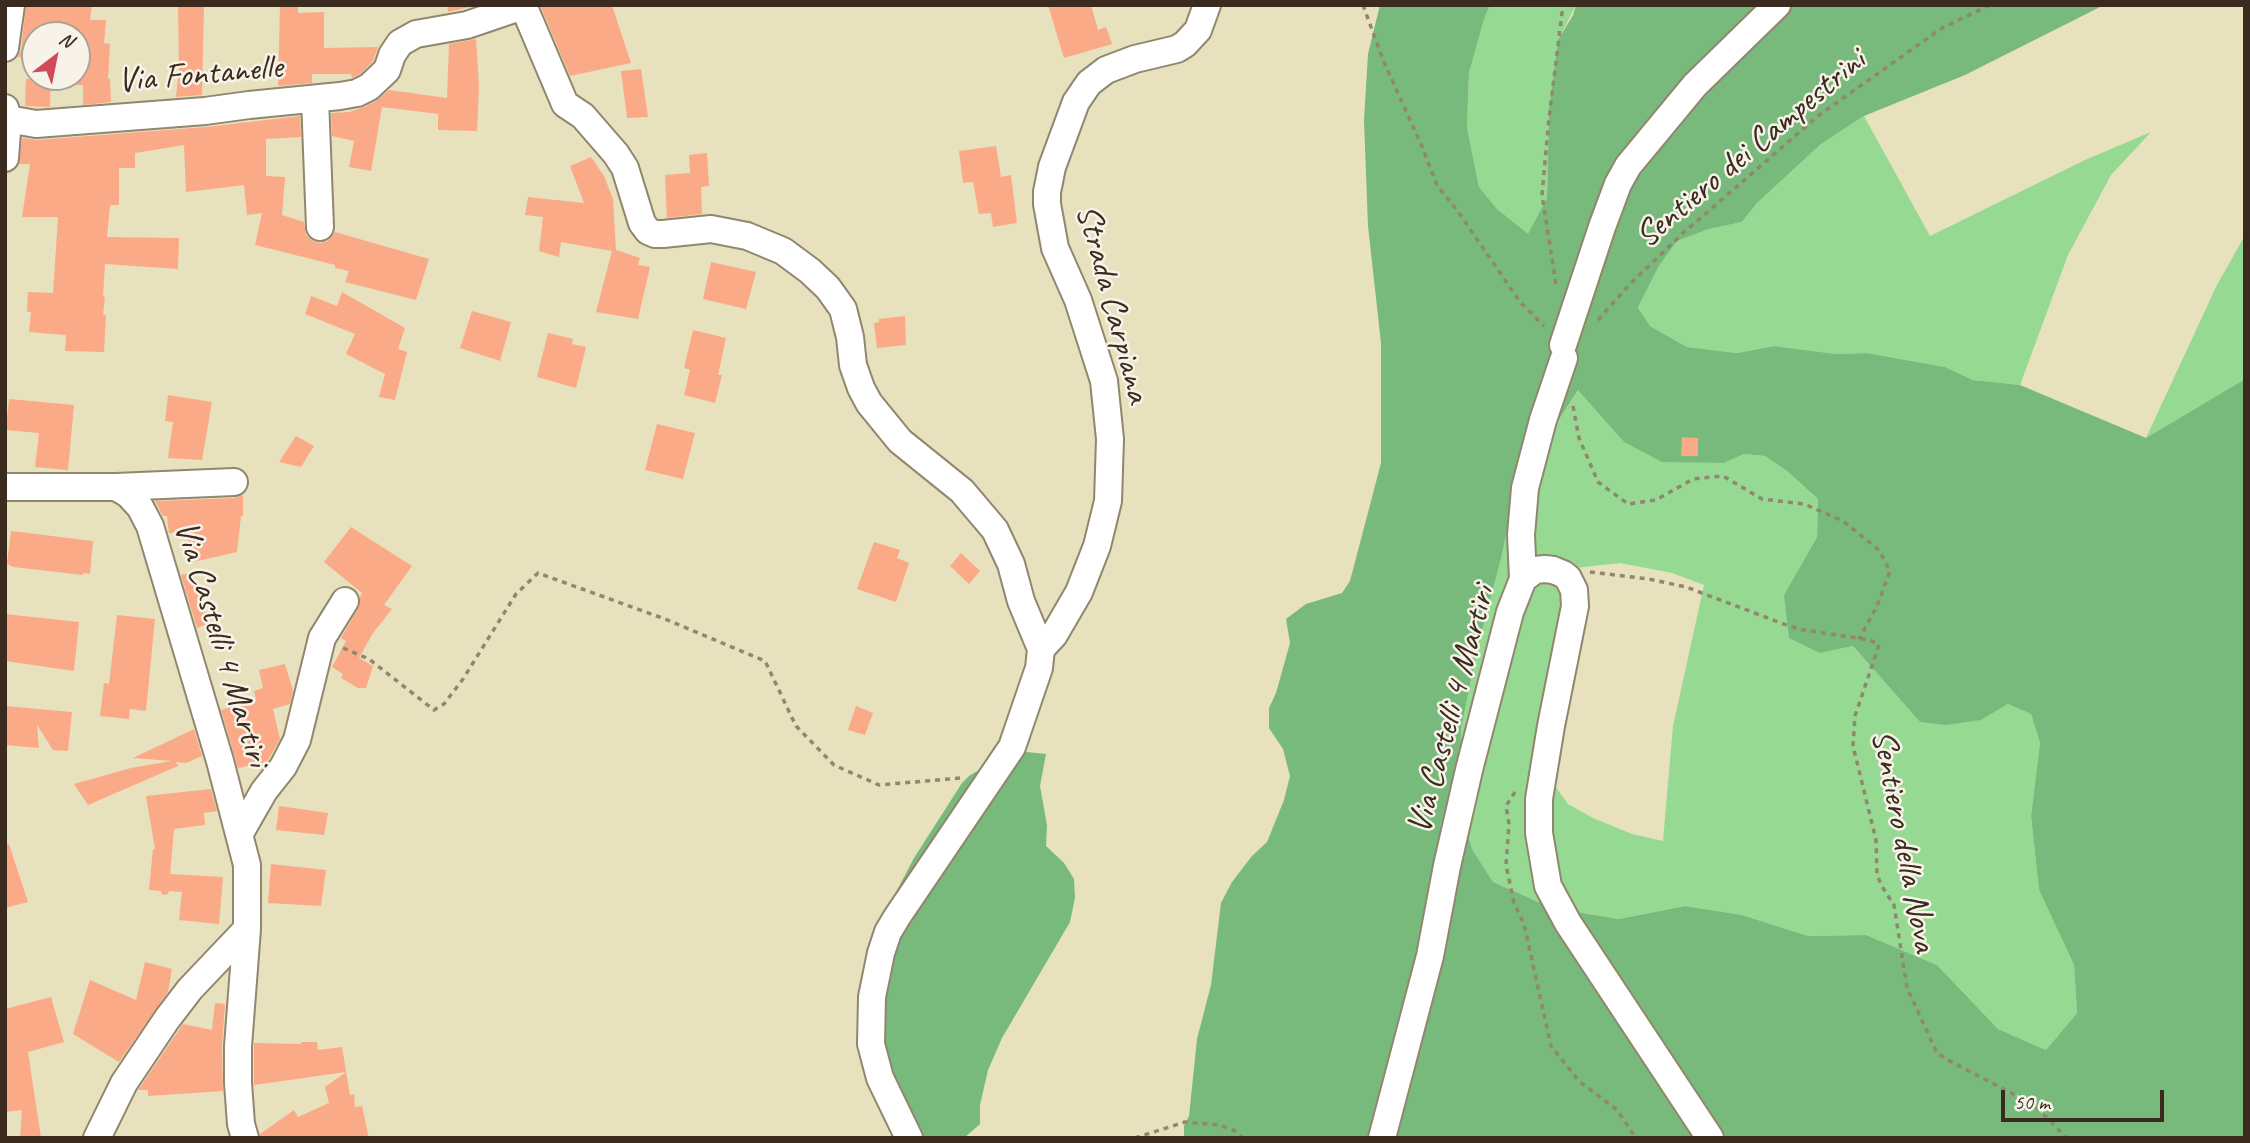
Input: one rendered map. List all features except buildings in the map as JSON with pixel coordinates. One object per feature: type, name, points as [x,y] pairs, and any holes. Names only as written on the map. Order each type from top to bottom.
[{"type":"street","points":[[5,48],[11,5]]},
{"type":"street","name":"Strada Carpiana","points":[[908,1138],[880,1078],[871,1044],[872,997],[888,932],[1012,747],[1039,668],[1041,649],[1066,617],[1088,570],[1103,526],[1108,501],[1110,439],[1104,381],[1078,300],[1055,248],[1047,204],[1050,175],[1076,102],[1089,83],[1106,70],[1177,49],[1185,44],[1198,30],[1207,5]]},
{"type":"street","points":[[1523,579],[1521,535],[1525,488],[1564,351],[1618,184],[1628,166],[1695,85],[1777,5]]},
{"type":"street","name":"Via Fontanelle","points":[[7,113],[36,124],[205,111],[357,93],[369,87],[387,70],[400,43],[416,34],[467,25],[517,6],[526,12],[532,23],[565,104],[583,116],[604,138],[625,168],[642,223],[648,231],[663,234],[711,229],[747,236],[783,251],[828,288],[843,309],[853,365],[873,410],[913,453],[962,491],[995,530],[1011,564],[1021,601],[1041,649]]},
{"type":"street","name":"Via Fontanelle","points":[[315,99],[320,227]]},
{"type":"street","points":[[5,158],[7,113]]},
{"type":"street","name":"Via Castelli 4 Martiri","points":[[5,487],[116,487],[234,481]]},
{"type":"street","name":"Via Castelli 4 Martiri","points":[[116,487],[128,494],[140,507],[150,526],[220,761],[247,864],[247,929],[238,1046],[241,1124],[245,1138]]},
{"type":"street","name":"Via Castelli 4 Martiri","points":[[1382,1138],[1430,956],[1447,866],[1510,612],[1523,579],[1535,570],[1553,570],[1563,574],[1574,590],[1574,599]]},
{"type":"street","points":[[1574,599],[1539,799],[1539,833],[1548,886],[1567,923],[1710,1138]]},
{"type":"street","name":"Via Castelli 4 Martiri","points":[[240,833],[264,791],[283,767],[297,740],[322,638],[345,601]]},
{"type":"street","points":[[97,1138],[124,1083],[167,1019],[190,989],[247,929]]},
{"type":"path","points":[[1363,5],[1383,60],[1437,185],[1520,302],[1564,351]]},
{"type":"path","points":[[1557,289],[1542,195],[1563,5]]},
{"type":"path","name":"Sentiero dei Campestrini","points":[[1592,327],[1629,285],[1681,235],[1818,116],[1942,28],[1990,5]]},
{"type":"path","points":[[1572,398],[1579,439],[1598,482],[1628,504],[1656,500],[1693,479],[1723,476],[1762,499],[1804,504],[1843,521],[1879,550],[1890,572],[1877,606],[1859,639],[1804,630],[1686,587],[1640,578],[1584,573],[1574,599]]},
{"type":"path","points":[[322,638],[369,659],[434,710],[444,704],[463,679],[516,594],[538,573],[665,619],[765,661],[796,726],[834,765],[879,785],[978,776],[1000,767]]},
{"type":"path","name":"Sentiero della Nova","points":[[1859,639],[1872,641],[1880,647],[1855,716],[1853,747],[1877,841],[1877,874],[1894,905],[1907,988],[1936,1052],[2034,1105],[2067,1138]]},
{"type":"path","points":[[1538,985],[1551,1046],[1579,1081],[1617,1110],[1636,1138]]},
{"type":"path","points":[[1135,1138],[1185,1122],[1194,1122],[1219,1125],[1235,1131],[1243,1138]]},
{"type":"green space","points":[[1380,5],[1490,5],[1469,73],[1467,127],[1479,187],[1497,209],[1528,234],[1547,198],[1549,109],[1558,40],[1576,5],[2104,5],[1965,75],[1864,116],[1821,144],[1756,204],[1742,222],[1709,229],[1677,241],[1659,266],[1638,307],[1650,326],[1687,347],[1737,353],[1774,346],[1836,354],[1867,353],[1945,367],[1973,380],[2020,385],[2146,438],[2245,379],[2245,1138],[1184,1138],[1197,1039],[1211,985],[1221,903],[1232,882],[1267,842],[1284,800],[1290,776],[1283,749],[1269,728],[1269,708],[1290,643],[1286,619],[1306,604],[1342,593],[1350,581],[1381,463],[1381,343],[1368,226],[1364,120],[1368,54]],"holes":[[[1578,390],[1624,442],[1662,462],[1724,463],[1744,454],[1765,456],[1787,471],[1818,499],[1817,537],[1784,595],[1789,638],[1820,653],[1853,646],[1920,722],[1946,725],[1981,720],[2008,704],[2031,714],[2040,743],[2031,816],[2039,890],[2074,965],[2077,1013],[2046,1050],[1998,1029],[1937,965],[1866,935],[1808,936],[1742,915],[1685,906],[1619,919],[1552,908],[1493,882],[1472,849],[1460,807],[1461,728],[1514,495]]]},
{"type":"green space","points":[[1490,5],[1576,5],[1558,40],[1549,109],[1547,198],[1528,235],[1497,209],[1479,187],[1467,127],[1469,73]]},
{"type":"green space","points":[[1864,116],[1930,236],[2085,160],[2151,132],[2111,175],[2068,255],[2020,385],[1973,380],[1945,367],[1867,353],[1836,354],[1774,346],[1737,353],[1687,347],[1650,326],[1638,306],[1659,266],[1677,241],[1709,229],[1742,222],[1756,204],[1821,144]]},
{"type":"green space","points":[[2245,235],[2245,379],[2146,438],[2216,287]]},
{"type":"green space","points":[[1579,389],[1624,442],[1662,461],[1724,463],[1744,454],[1765,456],[1787,471],[1818,499],[1817,537],[1784,595],[1820,653],[1853,646],[1920,722],[1981,720],[2008,704],[2031,714],[2040,743],[2031,816],[2039,890],[2074,965],[2077,1013],[2046,1050],[1998,1029],[1937,965],[1866,935],[1808,936],[1742,915],[1685,906],[1619,919],[1552,908],[1493,882],[1472,849],[1460,807],[1461,728],[1514,495]],"holes":[[[1620,563],[1672,573],[1704,585],[1673,726],[1663,841],[1632,834],[1568,804],[1542,768],[1575,568]]]},
{"type":"green space","points":[[998,749],[1046,754],[1040,786],[1047,825],[1046,846],[1064,863],[1074,879],[1075,898],[1070,922],[1002,1038],[988,1070],[980,1105],[980,1124],[964,1138],[904,1138],[866,969],[896,892],[914,858],[962,783],[979,770]]}]
